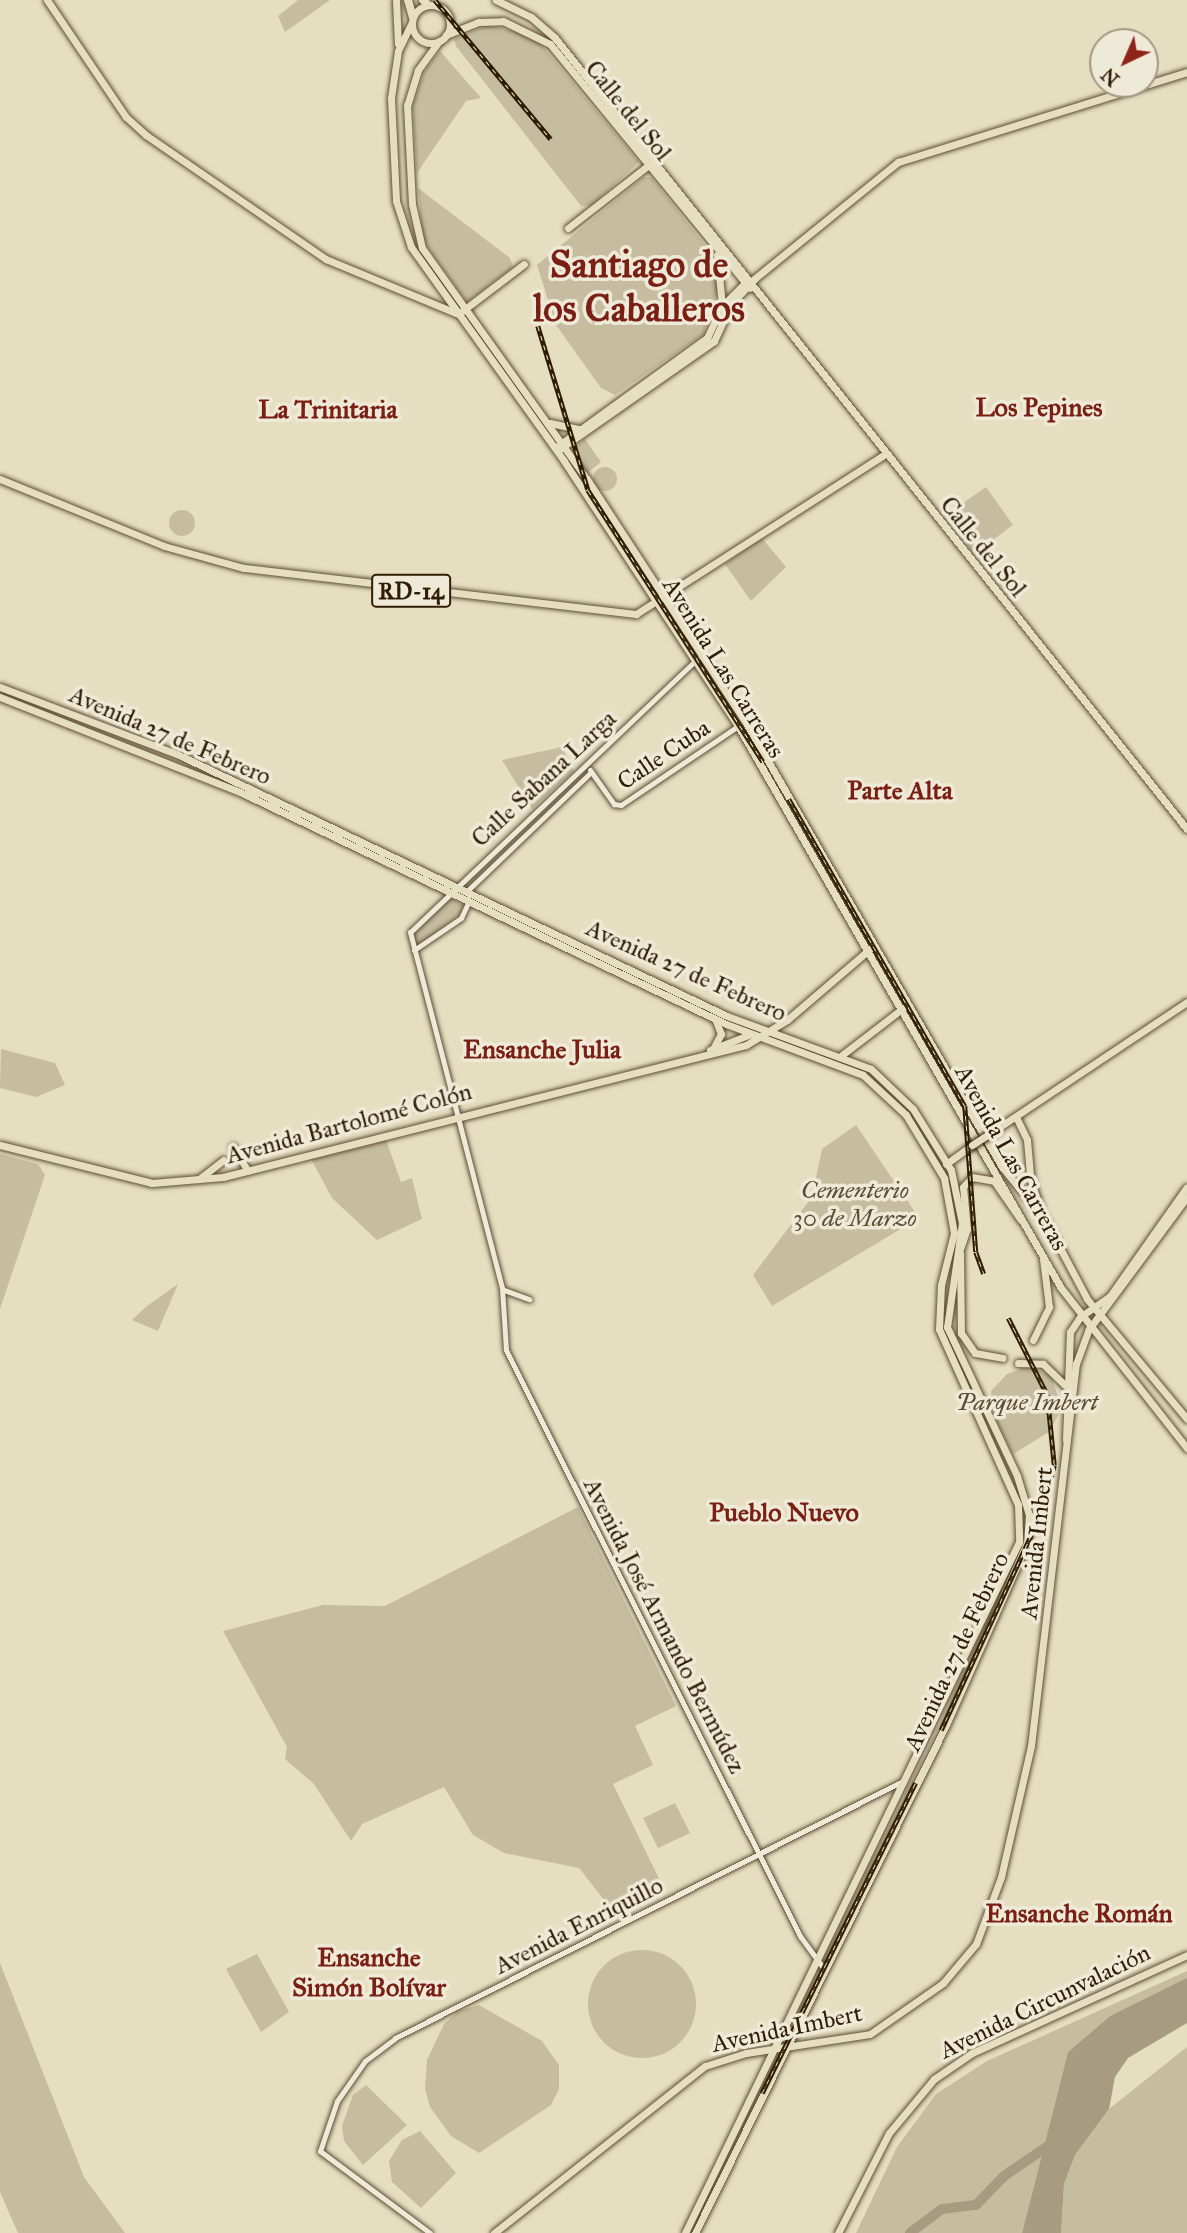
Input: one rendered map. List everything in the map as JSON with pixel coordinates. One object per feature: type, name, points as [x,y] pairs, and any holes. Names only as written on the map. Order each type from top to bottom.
[{"type":"highway","points":[[408,0],[413,20]]},
{"type":"main road","points":[[47,0],[126,117],[146,135],[326,259],[461,312],[524,264]]},
{"type":"main road","points":[[396,0],[398,51]]},
{"type":"main road","points":[[430,3],[448,17],[443,38],[418,38],[413,20],[430,3],[443,0]]},
{"type":"main road","name":"Calle del Sol","points":[[496,0],[544,27],[884,455],[1187,829]]},
{"type":"main road","name":"Avenida Las Carreras","points":[[413,20],[398,51],[391,118],[401,224],[662,598],[1002,1167],[1044,1218],[1093,1307],[1187,1419]]},
{"type":"main road","name":"Calle del Sol","points":[[443,38],[486,20],[520,25],[550,44],[579,74]]},
{"type":"main road","name":"Avenida Las Carreras","points":[[443,38],[408,95],[412,204],[422,248],[461,312],[547,421],[559,447]]},
{"type":"main road","points":[[722,306],[898,162],[1187,72]]},
{"type":"main road","points":[[568,229],[651,164]]},
{"type":"main road","name":"Calle del Sol","points":[[651,164],[715,247],[749,283]]},
{"type":"main road","points":[[559,447],[580,428],[707,338],[722,306],[723,275],[715,247]]},
{"type":"main road","points":[[559,447],[714,341],[731,304],[749,283]]},
{"type":"main road","points":[[547,421],[580,428]]},
{"type":"main road","points":[[662,598],[884,455]]},
{"type":"main road","name":"RD-14","points":[[0,479],[176,550],[289,577],[636,614],[662,598]]},
{"type":"main road","name":"Avenida Las Carreras","points":[[699,657],[872,946],[903,1008],[1079,1319],[1187,1448]]},
{"type":"main road","name":"Avenida 27 de Febrero","points":[[0,687],[179,755],[453,889],[469,901],[710,1017],[760,1039],[870,1080],[906,1115],[939,1168],[952,1205],[956,1249],[938,1315],[953,1367],[1008,1479],[1020,1516],[1015,1556],[685,2233]]},
{"type":"main road","name":"Avenida 27 de Febrero","points":[[0,696],[240,792],[453,889],[466,891],[760,1028],[842,1055],[871,1069],[902,1095],[947,1164],[960,1201],[946,1318],[961,1362],[1017,1476],[1028,1514],[1023,1560],[695,2233]]},
{"type":"main road","points":[[760,1039],[787,1020],[872,946]]},
{"type":"main road","points":[[939,1168],[1187,1002]]},
{"type":"main road","points":[[842,1055],[903,1008]]},
{"type":"main road","points":[[710,1017],[721,1029],[710,1050]]},
{"type":"main road","points":[[787,1020],[790,1039]]},
{"type":"main road","name":"Avenida Bartolomé Colón","points":[[710,1050],[750,1035],[760,1028]]},
{"type":"main road","name":"Avenida Bartolomé Colón","points":[[0,1145],[152,1183],[197,1182],[760,1039]]},
{"type":"main road","points":[[1016,1117],[1027,1140],[1030,1178],[1044,1218]]},
{"type":"main road","points":[[233,1147],[248,1171]]},
{"type":"main road","points":[[197,1182],[223,1160]]},
{"type":"main road","points":[[1003,1358],[975,1353],[964,1340],[964,1264],[967,1240],[964,1187],[969,1179],[989,1178],[1031,1232]]},
{"type":"main road","points":[[1079,1319],[1110,1296],[1187,1187]]},
{"type":"main road","points":[[1008,1190],[1010,1207]]},
{"type":"main road","points":[[1089,1329],[1187,1197]]},
{"type":"main road","points":[[964,1264],[956,1249],[967,1240]]},
{"type":"main road","points":[[1032,1340],[1046,1320],[1050,1296],[1041,1248]]},
{"type":"main road","name":"Avenida Imbert","points":[[1066,1440],[1065,1385],[1070,1332],[1079,1319]]},
{"type":"main road","name":"Avenida Imbert","points":[[494,2233],[693,2074],[734,2056],[857,2039],[884,2026],[960,1966],[985,1925],[1031,1746],[1076,1364],[1089,1329]]},
{"type":"main road","points":[[1018,1363],[1043,1364],[1065,1385]]},
{"type":"main road","name":"Avenida Circunvalación","points":[[838,2233],[888,2133],[934,2079],[983,2048],[1187,1955]]},
{"type":"street","name":"Calle Sabana Larga","points":[[410,932],[699,657]]},
{"type":"street","name":"Calle Cuba","points":[[586,765],[614,804],[621,805],[738,726]]},
{"type":"street","name":"Calle Sabana Larga","points":[[466,891],[591,772]]},
{"type":"street","points":[[414,950],[461,918],[469,901],[466,891]]},
{"type":"street","name":"Avenida José Armando Bermúdez","points":[[410,932],[502,1288],[510,1358],[815,1964]]},
{"type":"street","points":[[502,1288],[514,1298],[529,1299]]},
{"type":"street","name":"Avenida Enriquillo","points":[[430,2233],[320,2151],[353,2076],[395,2038],[903,1781]]},
{"type":"street","points":[[815,1964],[823,1968]]},
{"type":"green space","points":[[298,0],[330,0],[285,32],[278,16]]},
{"type":"green space","points":[[488,25],[534,36],[639,162],[591,206],[581,206],[456,46],[454,39]]},
{"type":"green space","points":[[440,51],[481,98],[466,101],[417,173],[413,106],[424,72]]},
{"type":"green space","points":[[644,177],[651,177],[712,254],[719,285],[704,334],[615,395],[601,388],[556,325],[537,265]]},
{"type":"green space","points":[[418,188],[510,258],[513,267],[467,302],[423,240]]},
{"type":"green space","points":[[585,439],[601,462],[587,473],[571,451]]},
{"type":"green space","points":[[605,467],[614,470],[617,479],[614,488],[605,491],[596,488],[593,479],[596,470]]},
{"type":"green space","points":[[986,487],[1013,525],[974,554],[946,515]]},
{"type":"green space","points":[[182,510],[191,514],[195,523],[191,532],[182,536],[173,532],[169,523],[173,514]]},
{"type":"green space","points":[[762,538],[786,567],[751,601],[725,564]]},
{"type":"green space","points":[[562,747],[574,771],[532,809],[502,760]]},
{"type":"green space","points":[[450,898],[464,906],[462,913],[416,948],[412,934]]},
{"type":"green space","points":[[1,1049],[55,1063],[65,1085],[36,1097],[0,1088]]},
{"type":"green space","name":"Cementerio 30 de Marzo","points":[[856,1125],[919,1218],[772,1306],[753,1275],[812,1197],[822,1149]]},
{"type":"green space","points":[[386,1140],[401,1182],[412,1178],[422,1219],[377,1240],[332,1198],[311,1159]]},
{"type":"green space","points":[[0,1154],[38,1164],[45,1175],[0,1309]]},
{"type":"green space","points":[[178,1284],[158,1331],[132,1320],[147,1306]]},
{"type":"green space","name":"Parque Imbert","points":[[1029,1366],[1051,1376],[1062,1408],[1049,1432],[1013,1454],[993,1414],[991,1391],[1007,1374]]},
{"type":"green space","points":[[578,1507],[676,1706],[635,1726],[653,1765],[613,1784],[664,1889],[615,1914],[579,1868],[504,1853],[473,1835],[444,1787],[362,1824],[351,1841],[314,1784],[285,1759],[287,1747],[223,1631],[323,1605],[385,1606]]},
{"type":"green space","points":[[675,1803],[690,1833],[658,1848],[643,1818]]},
{"type":"green space","points":[[642,1950],[663,1954],[680,1966],[692,1983],[696,2004],[692,2025],[680,2042],[663,2054],[642,2058],[621,2054],[604,2042],[592,2025],[588,2004],[592,1983],[604,1966],[621,1954]]},
{"type":"green space","points":[[257,1954],[289,2012],[261,2032],[226,1969]]},
{"type":"green space","points":[[0,1963],[84,2177],[125,2233],[18,2233],[0,2192]]},
{"type":"green space","points":[[1187,1971],[1187,1978],[1165,1992],[1110,2016],[1068,2052],[1022,2233],[856,2233],[897,2147],[936,2094],[987,2061]]},
{"type":"green space","points":[[479,2005],[542,2041],[559,2065],[559,2089],[551,2105],[479,2153],[451,2136],[430,2107],[425,2089],[427,2060],[444,2024],[458,2011]]},
{"type":"green space","points":[[1187,2047],[1187,2233],[1061,2233],[1064,2184],[1075,2155],[1109,2109]]},
{"type":"green space","points":[[366,2085],[407,2125],[363,2165],[344,2141],[342,2126],[353,2095]]},
{"type":"green space","points":[[420,2131],[456,2173],[421,2208],[392,2182],[389,2161],[402,2140]]},
{"type":"shaded area","points":[[1187,1978],[1187,2023],[1128,2058],[1115,2077],[1109,2109],[1075,2155],[1064,2184],[1061,2233],[1022,2233],[1068,2052],[1110,2016]]},
{"type":"waterway","points":[[910,2233],[942,2209],[976,2205],[1004,2176],[1051,2144]]},
{"type":"railway","points":[[435,0],[551,139]]},
{"type":"railway","points":[[538,326],[588,490],[763,762]]},
{"type":"railway","points":[[789,799],[965,1106],[976,1252],[984,1274]]},
{"type":"railway","points":[[941,1730],[1044,1507],[1054,1465],[1047,1395],[1008,1318]]},
{"type":"railway","points":[[762,2093],[915,1783]]},
{"type":"district","name":"Santiago de los Caballeros","points":[[639,287]]},
{"type":"district","name":"Los Pepines","points":[[1039,408]]},
{"type":"district","name":"La Trinitaria","points":[[328,410]]},
{"type":"district","name":"Parte Alta","points":[[900,791]]},
{"type":"district","name":"Ensanche Julia","points":[[542,1050]]},
{"type":"district","name":"Pueblo Nuevo","points":[[784,1513]]},
{"type":"district","name":"Ensanche Román","points":[[1079,1914]]},
{"type":"district","name":"Ensanche Simón Bolívar","points":[[369,1973]]}]
